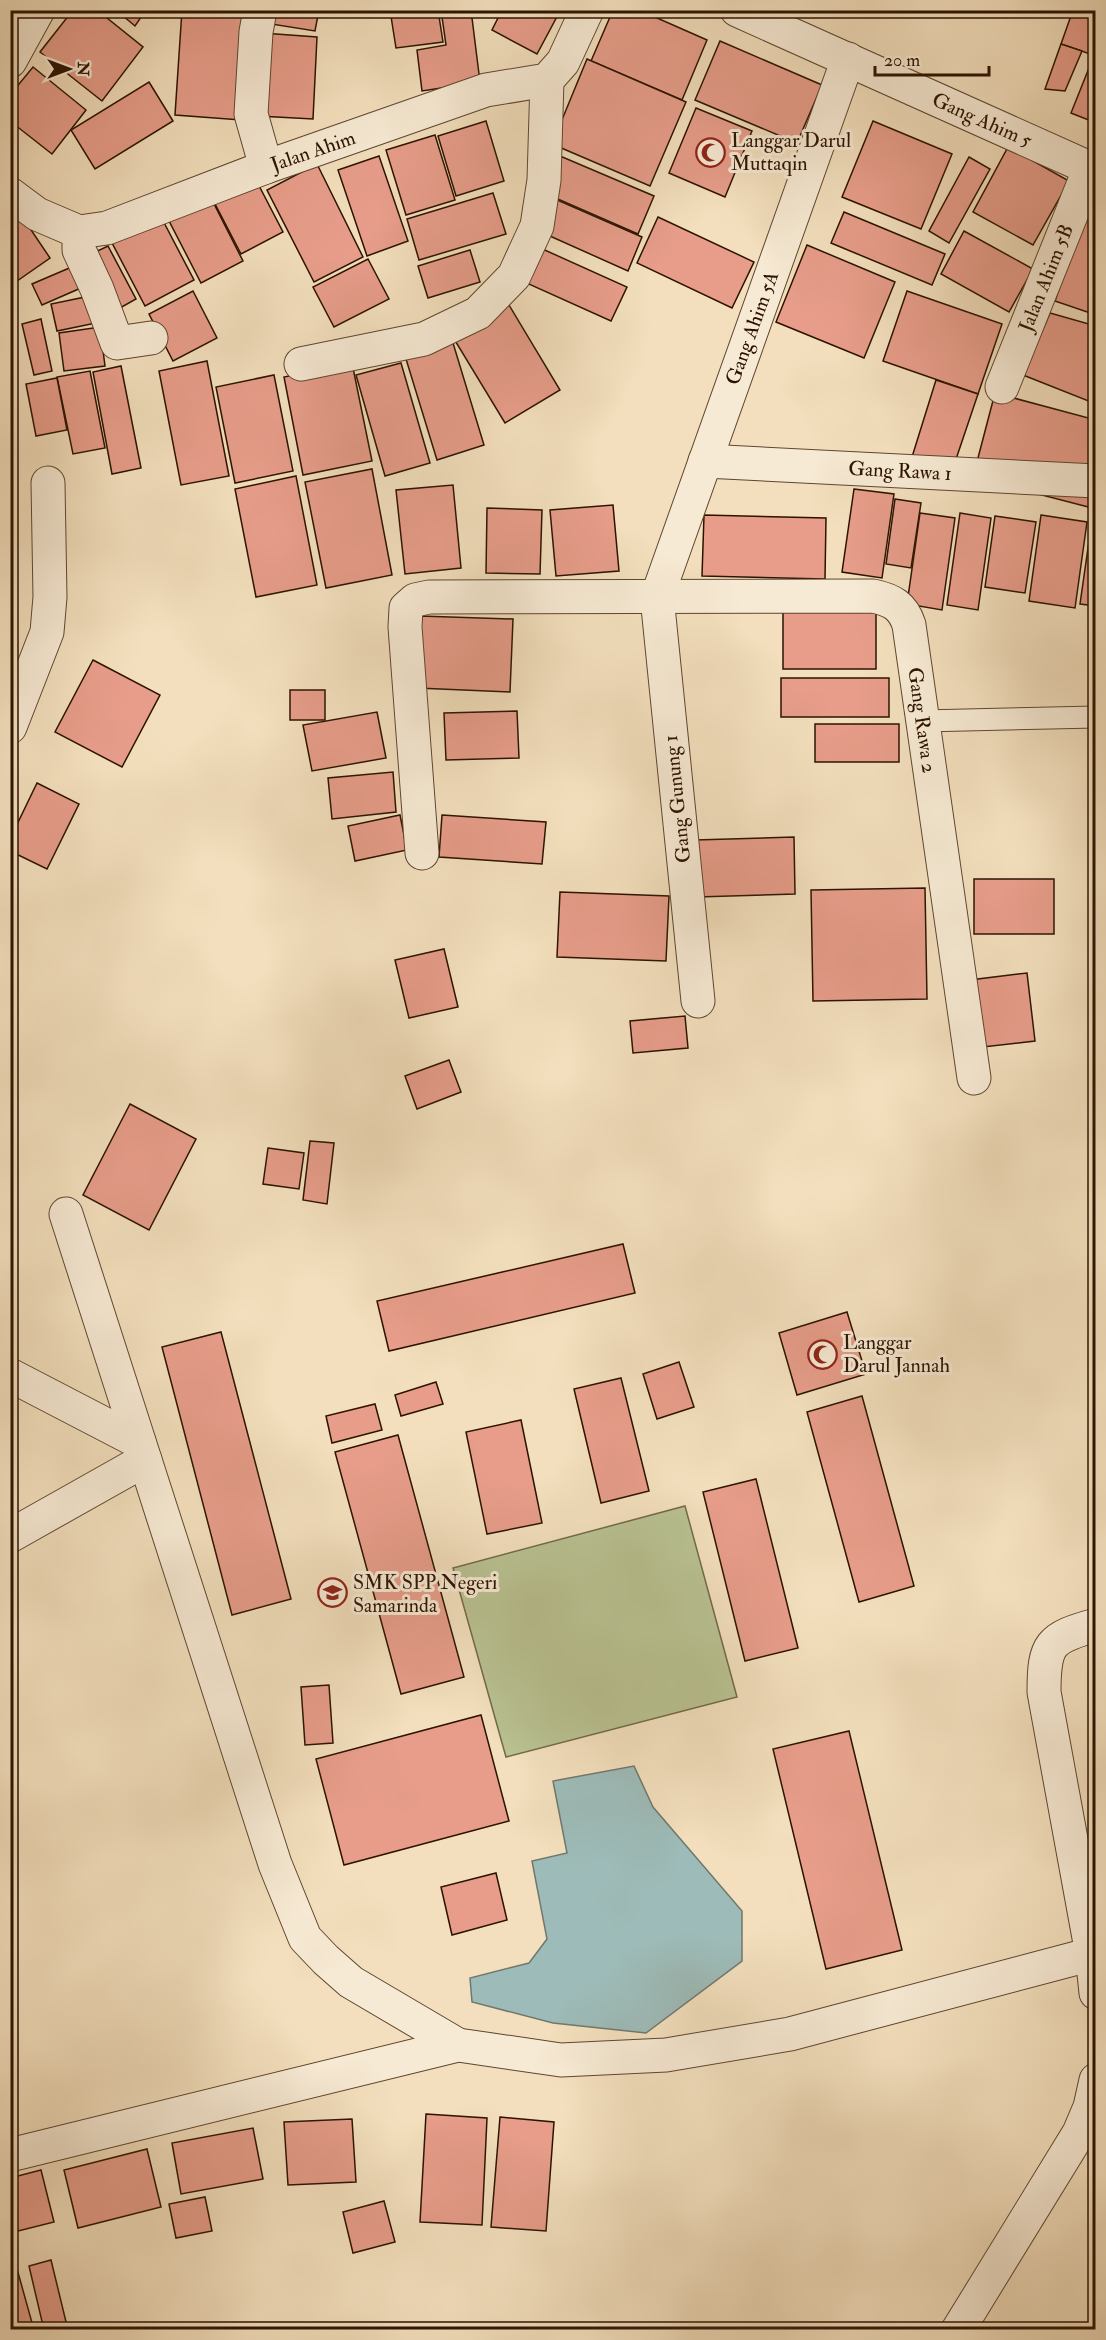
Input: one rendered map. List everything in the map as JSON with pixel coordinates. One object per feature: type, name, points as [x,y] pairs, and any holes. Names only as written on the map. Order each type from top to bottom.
[{"type":"street","points":[[10,61],[38,10]]},
{"type":"street","points":[[260,10],[256,32],[251,114],[266,167]]},
{"type":"street","points":[[302,364],[424,339],[478,314],[514,276],[537,226],[544,180],[547,80],[563,62],[587,10]]},
{"type":"street","name":"Gang Ahim 5","points":[[737,10],[1093,170]]},
{"type":"street","name":"Gang Ahim 5A","points":[[657,597],[848,59]]},
{"type":"street","name":"Jalan Ahim","points":[[80,232],[107,228],[266,167],[486,90],[547,80]]},
{"type":"street","name":"Jalan Ahim 5B","points":[[1002,387],[1093,170]]},
{"type":"street","points":[[10,194],[37,213],[80,232],[79,250],[97,289],[117,343],[151,338]]},
{"type":"street","name":"Gang Rawa 1","points":[[705,460],[1095,480]]},
{"type":"street","points":[[10,727],[47,632],[50,597],[48,483]]},
{"type":"street","name":"Gang Rawa 2","points":[[422,853],[405,627],[406,608],[415,600],[429,597],[873,596],[885,598],[898,604],[909,625],[974,1078]]},
{"type":"street","name":"Gang Gunung 1","points":[[657,597],[698,1001]]},
{"type":"street","points":[[66,1214],[275,1864],[305,1938],[351,1982],[458,2045]]},
{"type":"street","points":[[10,1375],[142,1451]]},
{"type":"street","points":[[10,1536],[142,1451]]},
{"type":"street","points":[[1095,1625],[1064,1636],[1056,1642],[1048,1649],[1044,1668],[1044,1692],[1092,1954],[1095,1993]]},
{"type":"street","points":[[10,2155],[458,2045],[561,2060],[666,2055],[790,2034],[1092,1954]]},
{"type":"street","points":[[958,2330],[1079,2133],[1089,2107],[1095,2080]]},
{"type":"lane","points":[[922,721],[1095,717]]},
{"type":"green space","points":[[685,1506],[737,1697],[506,1757],[453,1568]]},
{"type":"water","points":[[634,1766],[653,1807],[742,1911],[742,1961],[646,2033],[553,2023],[472,2002],[470,1978],[529,1963],[547,1939],[532,1861],[567,1853],[553,1781]]},
{"type":"building","points":[[73,10],[97,10],[143,47],[102,101],[40,52]]},
{"type":"building","points":[[116,10],[146,10],[135,26]]},
{"type":"building","points":[[182,10],[248,10],[241,120],[175,115]]},
{"type":"building","points":[[273,10],[319,10],[315,31],[271,24]]},
{"type":"building","points":[[390,10],[438,10],[443,42],[396,48]]},
{"type":"building","points":[[441,10],[471,10],[480,82],[422,91],[417,50],[446,45]]},
{"type":"building","points":[[502,10],[560,11],[537,54],[492,30]]},
{"type":"building","points":[[613,10],[639,10],[707,40],[682,100],[591,61]]},
{"type":"building","points":[[1073,10],[1096,10],[1096,56],[1061,44]]},
{"type":"building","points":[[262,33],[317,37],[313,119],[258,116]]},
{"type":"building","points":[[720,41],[822,85],[797,143],[695,100]]},
{"type":"building","points":[[1061,44],[1082,51],[1065,91],[1045,89]]},
{"type":"building","points":[[587,59],[686,102],[650,186],[552,144]]},
{"type":"building","points":[[1091,63],[1096,65],[1096,123],[1071,113]]},
{"type":"building","points":[[33,67],[86,110],[52,154],[10,121],[10,95]]},
{"type":"building","points":[[149,82],[173,121],[95,169],[71,130]]},
{"type":"building","name":"Langgar Darul Muttaqin","points":[[696,108],[752,131],[725,197],[669,173]]},
{"type":"building","points":[[486,121],[504,181],[456,196],[438,136]]},
{"type":"building","points":[[873,121],[952,154],[921,229],[842,197]]},
{"type":"building","points":[[435,135],[455,200],[406,215],[386,150]]},
{"type":"building","points":[[1008,147],[1069,181],[1033,245],[973,212]]},
{"type":"building","points":[[379,156],[408,241],[367,256],[338,170]]},
{"type":"building","points":[[560,156],[654,196],[638,234],[544,193]]},
{"type":"building","points":[[969,157],[990,169],[949,243],[929,231]]},
{"type":"building","points":[[317,164],[363,257],[314,282],[267,190]]},
{"type":"building","points":[[255,178],[283,232],[241,254],[213,200]]},
{"type":"building","points":[[493,193],[506,234],[419,260],[407,219]]},
{"type":"building","points":[[209,194],[243,261],[201,283],[167,217]]},
{"type":"building","points":[[555,199],[642,237],[628,271],[541,232]]},
{"type":"building","points":[[844,212],[945,254],[932,285],[831,243]]},
{"type":"building","points":[[160,215],[194,280],[145,306],[111,241]]},
{"type":"building","points":[[1084,216],[1096,220],[1096,315],[1055,301]]},
{"type":"building","points":[[658,217],[754,262],[732,308],[637,263]]},
{"type":"building","points":[[23,218],[50,258],[17,281],[10,272],[10,227]]},
{"type":"building","points":[[964,231],[1033,269],[1009,312],[941,274]]},
{"type":"building","points":[[807,245],[895,282],[864,358],[776,322]]},
{"type":"building","points":[[108,246],[136,299],[113,312],[85,257]]},
{"type":"building","points":[[538,247],[627,287],[611,321],[522,281]]},
{"type":"building","points":[[470,250],[480,282],[428,298],[418,266]]},
{"type":"building","points":[[368,259],[389,299],[334,327],[313,287]]},
{"type":"building","points":[[81,263],[90,284],[42,305],[32,284]]},
{"type":"building","points":[[193,291],[217,338],[173,361],[149,314]]},
{"type":"building","points":[[907,291],[1002,324],[978,394],[883,361]]},
{"type":"building","points":[[90,296],[96,323],[57,331],[51,304]]},
{"type":"building","points":[[506,300],[560,390],[505,423],[451,334]]},
{"type":"building","points":[[1050,313],[1096,326],[1096,404],[1023,375]]},
{"type":"building","points":[[41,319],[52,371],[34,375],[22,324]]},
{"type":"building","points":[[100,327],[105,366],[64,371],[59,333]]},
{"type":"building","points":[[453,343],[484,445],[437,460],[406,359]]},
{"type":"building","points":[[207,361],[229,476],[181,485],[159,371]]},
{"type":"building","points":[[352,363],[372,461],[303,475],[284,377]]},
{"type":"building","points":[[401,363],[430,463],[385,476],[356,375]]},
{"type":"building","points":[[121,366],[141,468],[112,474],[93,372]]},
{"type":"building","points":[[90,371],[105,448],[73,454],[57,377]]},
{"type":"building","points":[[274,375],[293,471],[235,483],[216,387]]},
{"type":"building","points":[[57,378],[67,430],[36,436],[26,384]]},
{"type":"building","points":[[936,380],[978,394],[952,471],[912,457]]},
{"type":"building","points":[[995,393],[1096,420],[1096,509],[973,477]]},
{"type":"building","points":[[372,469],[392,575],[326,588],[305,482]]},
{"type":"building","points":[[296,476],[317,585],[256,597],[235,489]]},
{"type":"building","points":[[453,485],[461,568],[405,574],[396,490]]},
{"type":"building","points":[[854,489],[894,494],[882,578],[842,572]]},
{"type":"building","points":[[895,499],[921,503],[911,568],[886,564]]},
{"type":"building","points":[[613,505],[619,571],[556,576],[550,510]]},
{"type":"building","points":[[487,508],[542,510],[540,574],[486,573]]},
{"type":"building","points":[[920,513],[955,518],[942,610],[907,604]]},
{"type":"building","points":[[960,513],[991,518],[978,610],[947,605]]},
{"type":"building","points":[[704,515],[826,518],[825,579],[702,576]]},
{"type":"building","points":[[1041,515],[1087,522],[1075,608],[1029,601]]},
{"type":"building","points":[[995,516],[1036,522],[1025,593],[985,587]]},
{"type":"building","points":[[1092,520],[1096,521],[1096,606],[1080,604]]},
{"type":"building","points":[[783,611],[876,611],[876,669],[783,669]]},
{"type":"building","points":[[420,616],[513,619],[510,692],[417,688]]},
{"type":"building","points":[[93,660],[160,695],[122,767],[55,732]]},
{"type":"building","points":[[781,678],[889,678],[889,717],[781,717]]},
{"type":"building","points":[[290,690],[325,690],[325,720],[290,720]]},
{"type":"building","points":[[517,711],[519,758],[446,760],[444,713]]},
{"type":"building","points":[[377,712],[386,758],[312,771],[303,725]]},
{"type":"building","points":[[815,724],[899,724],[899,762],[815,762]]},
{"type":"building","points":[[393,772],[396,812],[332,819],[328,778]]},
{"type":"building","points":[[37,783],[79,804],[47,869],[10,851],[10,839]]},
{"type":"building","points":[[400,815],[407,850],[355,861],[348,826]]},
{"type":"building","points":[[442,815],[546,822],[542,864],[439,857]]},
{"type":"building","points":[[794,837],[795,894],[697,897],[695,840]]},
{"type":"building","points":[[974,879],[1054,879],[1054,934],[974,934]]},
{"type":"building","points":[[925,888],[927,999],[813,1001],[811,890]]},
{"type":"building","points":[[560,892],[669,896],[666,961],[557,957]]},
{"type":"building","points":[[444,949],[458,1007],[409,1018],[395,960]]},
{"type":"building","points":[[1027,973],[1035,1041],[983,1047],[962,981]]},
{"type":"building","points":[[685,1016],[688,1048],[633,1053],[630,1021]]},
{"type":"building","points":[[449,1060],[461,1092],[417,1109],[405,1076]]},
{"type":"building","points":[[130,1104],[196,1139],[149,1230],[83,1195]]},
{"type":"building","points":[[310,1141],[334,1143],[327,1204],[303,1200]]},
{"type":"building","points":[[268,1148],[304,1153],[299,1189],[263,1184]]},
{"type":"building","points":[[623,1244],[635,1293],[389,1351],[377,1301]]},
{"type":"building","name":"Langgar Darul Jannah","points":[[847,1312],[866,1374],[797,1395],[779,1333]]},
{"type":"building","points":[[221,1332],[291,1599],[232,1615],[162,1347]]},
{"type":"building","points":[[679,1362],[694,1407],[657,1419],[643,1374]]},
{"type":"building","points":[[621,1378],[649,1491],[601,1503],[574,1389]]},
{"type":"building","points":[[436,1382],[443,1404],[401,1416],[395,1395]]},
{"type":"building","points":[[862,1396],[914,1586],[859,1602],[807,1412]]},
{"type":"building","points":[[375,1404],[382,1430],[332,1443],[326,1416]]},
{"type":"building","points":[[521,1420],[542,1523],[487,1534],[466,1432]]},
{"type":"building","points":[[398,1435],[464,1677],[401,1694],[335,1452]]},
{"type":"building","points":[[756,1479],[798,1648],[745,1661],[703,1492]]},
{"type":"building","points":[[329,1685],[333,1743],[305,1745],[301,1687]]},
{"type":"building","points":[[481,1715],[509,1821],[344,1865],[316,1759]]},
{"type":"building","points":[[849,1731],[902,1950],[826,1969],[773,1749]]},
{"type":"building","points":[[496,1873],[507,1920],[452,1935],[441,1887]]},
{"type":"building","points":[[426,2114],[487,2118],[482,2225],[420,2222]]},
{"type":"building","points":[[500,2117],[554,2122],[546,2231],[491,2227]]},
{"type":"building","points":[[352,2119],[356,2182],[288,2185],[284,2122]]},
{"type":"building","points":[[253,2128],[263,2179],[181,2194],[172,2143]]},
{"type":"building","points":[[147,2149],[161,2207],[78,2228],[64,2170]]},
{"type":"building","points":[[41,2170],[54,2222],[10,2233],[10,2178]]},
{"type":"building","points":[[205,2197],[212,2231],[176,2238],[169,2204]]},
{"type":"building","points":[[384,2201],[395,2242],[353,2253],[343,2212]]},
{"type":"building","points":[[14,2258],[34,2330],[10,2330],[10,2259]]},
{"type":"building","points":[[51,2260],[68,2330],[44,2330],[29,2266]]},
{"type":"place","name":"Langgar Darul Muttaqin","points":[[710,152]]},
{"type":"place","name":"Langgar Darul Jannah","points":[[822,1354]]},
{"type":"place","name":"SMK SPP Negeri Samarinda","points":[[332,1593]]}]
